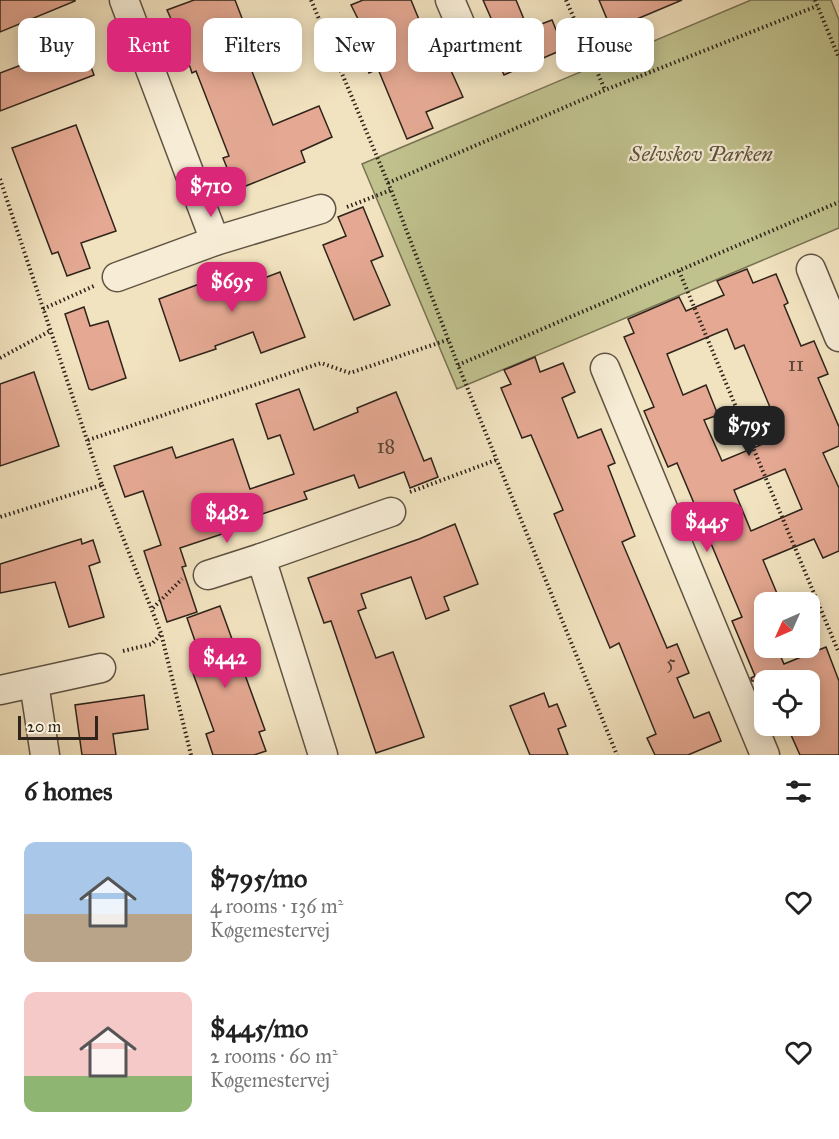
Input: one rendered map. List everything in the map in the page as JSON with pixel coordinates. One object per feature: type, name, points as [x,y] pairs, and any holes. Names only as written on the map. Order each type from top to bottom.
[{"type":"street","points":[[124,0],[215,241]]},
{"type":"street","points":[[450,0],[458,18]]},
{"type":"street","points":[[117,277],[215,241],[321,209]]},
{"type":"street","points":[[811,269],[839,337]]},
{"type":"street","points":[[605,368],[765,755]]},
{"type":"street","points":[[208,574],[261,558],[391,512]]},
{"type":"street","points":[[261,558],[323,755]]},
{"type":"street","points":[[0,690],[101,668]]},
{"type":"street","points":[[34,683],[45,755]]},
{"type":"path","points":[[311,0],[391,190],[450,339],[458,365],[617,755]]},
{"type":"path","points":[[566,0],[605,90]]},
{"type":"path","points":[[814,0],[839,58]]},
{"type":"path","points":[[388,183],[605,90],[817,6]]},
{"type":"path","points":[[0,179],[102,485],[153,608],[191,755]]},
{"type":"path","points":[[321,209],[330,214],[391,190]]},
{"type":"path","points":[[458,365],[839,202]]},
{"type":"path","points":[[679,271],[839,653]]},
{"type":"path","points":[[43,309],[117,277]]},
{"type":"path","points":[[0,358],[50,331]]},
{"type":"path","points":[[88,440],[321,363],[350,373],[450,339]]},
{"type":"path","points":[[391,512],[405,494],[496,460]]},
{"type":"path","points":[[0,517],[102,485]]},
{"type":"path","points":[[153,608],[193,568],[208,574]]},
{"type":"path","points":[[101,668],[103,656],[152,644],[161,633]]},
{"type":"green space","name":"Selvskov Parken","points":[[751,0],[831,0],[839,20],[839,228],[457,389],[362,164],[580,72],[654,72],[654,41]]},
{"type":"building","points":[[0,0],[75,0],[34,18],[18,18],[18,25],[0,32]]},
{"type":"building","points":[[194,0],[235,0],[242,18],[203,18],[203,72],[252,72],[273,125],[319,106],[332,137],[301,151],[305,162],[236,190],[223,158],[229,156],[196,71],[192,73],[191,70],[191,18],[171,18],[167,10]]},
{"type":"building","points":[[363,0],[411,0],[418,18],[408,18],[408,72],[452,72],[463,97],[426,112],[433,128],[407,139],[379,72],[396,72],[396,18],[358,18],[351,5]]},
{"type":"building","points":[[483,0],[516,0],[523,18],[491,18]]},
{"type":"building","points":[[599,0],[682,0],[639,18],[607,18]]},
{"type":"building","points":[[552,20],[556,30],[556,52],[544,58],[544,23]]},
{"type":"building","points":[[18,66],[18,72],[93,72],[94,75],[0,111],[0,73]]},
{"type":"building","points":[[76,125],[116,231],[81,243],[90,268],[67,276],[58,252],[52,254],[12,148]]},
{"type":"building","points":[[363,207],[383,256],[371,261],[390,305],[354,320],[323,245],[346,236],[338,217]]},
{"type":"building","points":[[253,264],[259,280],[280,272],[305,337],[261,353],[253,332],[215,346],[216,349],[180,361],[159,299]]},
{"type":"building","points":[[747,269],[753,283],[776,274],[788,303],[784,305],[801,346],[814,341],[828,374],[818,378],[839,427],[839,446],[823,453],[839,488],[839,551],[823,558],[814,539],[763,560],[776,592],[754,592],[754,658],[781,658],[784,664],[799,658],[820,658],[820,649],[826,647],[839,681],[839,755],[800,755],[791,736],[820,736],[820,670],[754,670],[754,674],[732,621],[742,617],[677,463],[668,467],[644,411],[654,407],[624,337],[634,333],[628,319],[679,297],[686,311],[724,295],[717,281]],"holes":[[[727,329],[735,349],[744,345],[782,436],[722,461],[704,420],[718,415],[706,385],[683,395],[667,354]],[[785,469],[802,509],[751,531],[734,490]]]},
{"type":"building","points":[[84,307],[90,326],[108,321],[126,378],[92,390],[89,389],[65,314]]},
{"type":"building","points":[[535,357],[540,372],[563,363],[575,392],[562,398],[578,438],[601,429],[615,463],[608,466],[635,536],[622,542],[667,648],[677,644],[689,673],[677,678],[694,718],[709,712],[721,741],[688,755],[655,755],[647,738],[656,734],[619,643],[610,648],[554,514],[563,510],[531,435],[522,438],[501,388],[511,384],[504,370]]},
{"type":"building","points":[[34,372],[59,446],[0,466],[0,384]]},
{"type":"building","points":[[299,389],[314,430],[358,412],[357,408],[396,392],[424,461],[431,458],[438,477],[410,488],[404,472],[359,488],[354,475],[304,492],[307,499],[226,526],[228,532],[180,548],[186,566],[182,567],[197,612],[167,622],[144,551],[161,545],[143,491],[125,497],[114,466],[172,447],[176,458],[233,439],[250,489],[294,474],[280,435],[268,439],[256,404]]},
{"type":"building","points":[[455,524],[478,584],[444,597],[449,610],[426,619],[411,577],[361,594],[366,608],[358,611],[376,658],[393,652],[424,737],[376,753],[331,621],[324,623],[308,578]]},
{"type":"building","points":[[81,539],[82,544],[93,540],[100,562],[89,566],[104,617],[69,627],[55,582],[0,593],[0,564]]},
{"type":"building","points":[[220,606],[265,730],[259,732],[266,751],[254,755],[213,755],[206,734],[214,731],[190,665],[202,661],[187,618]]},
{"type":"building","points":[[544,693],[549,707],[557,704],[566,726],[558,729],[568,755],[530,755],[510,706]]},
{"type":"building","points":[[144,695],[148,729],[113,734],[116,755],[82,755],[75,705]]}]
